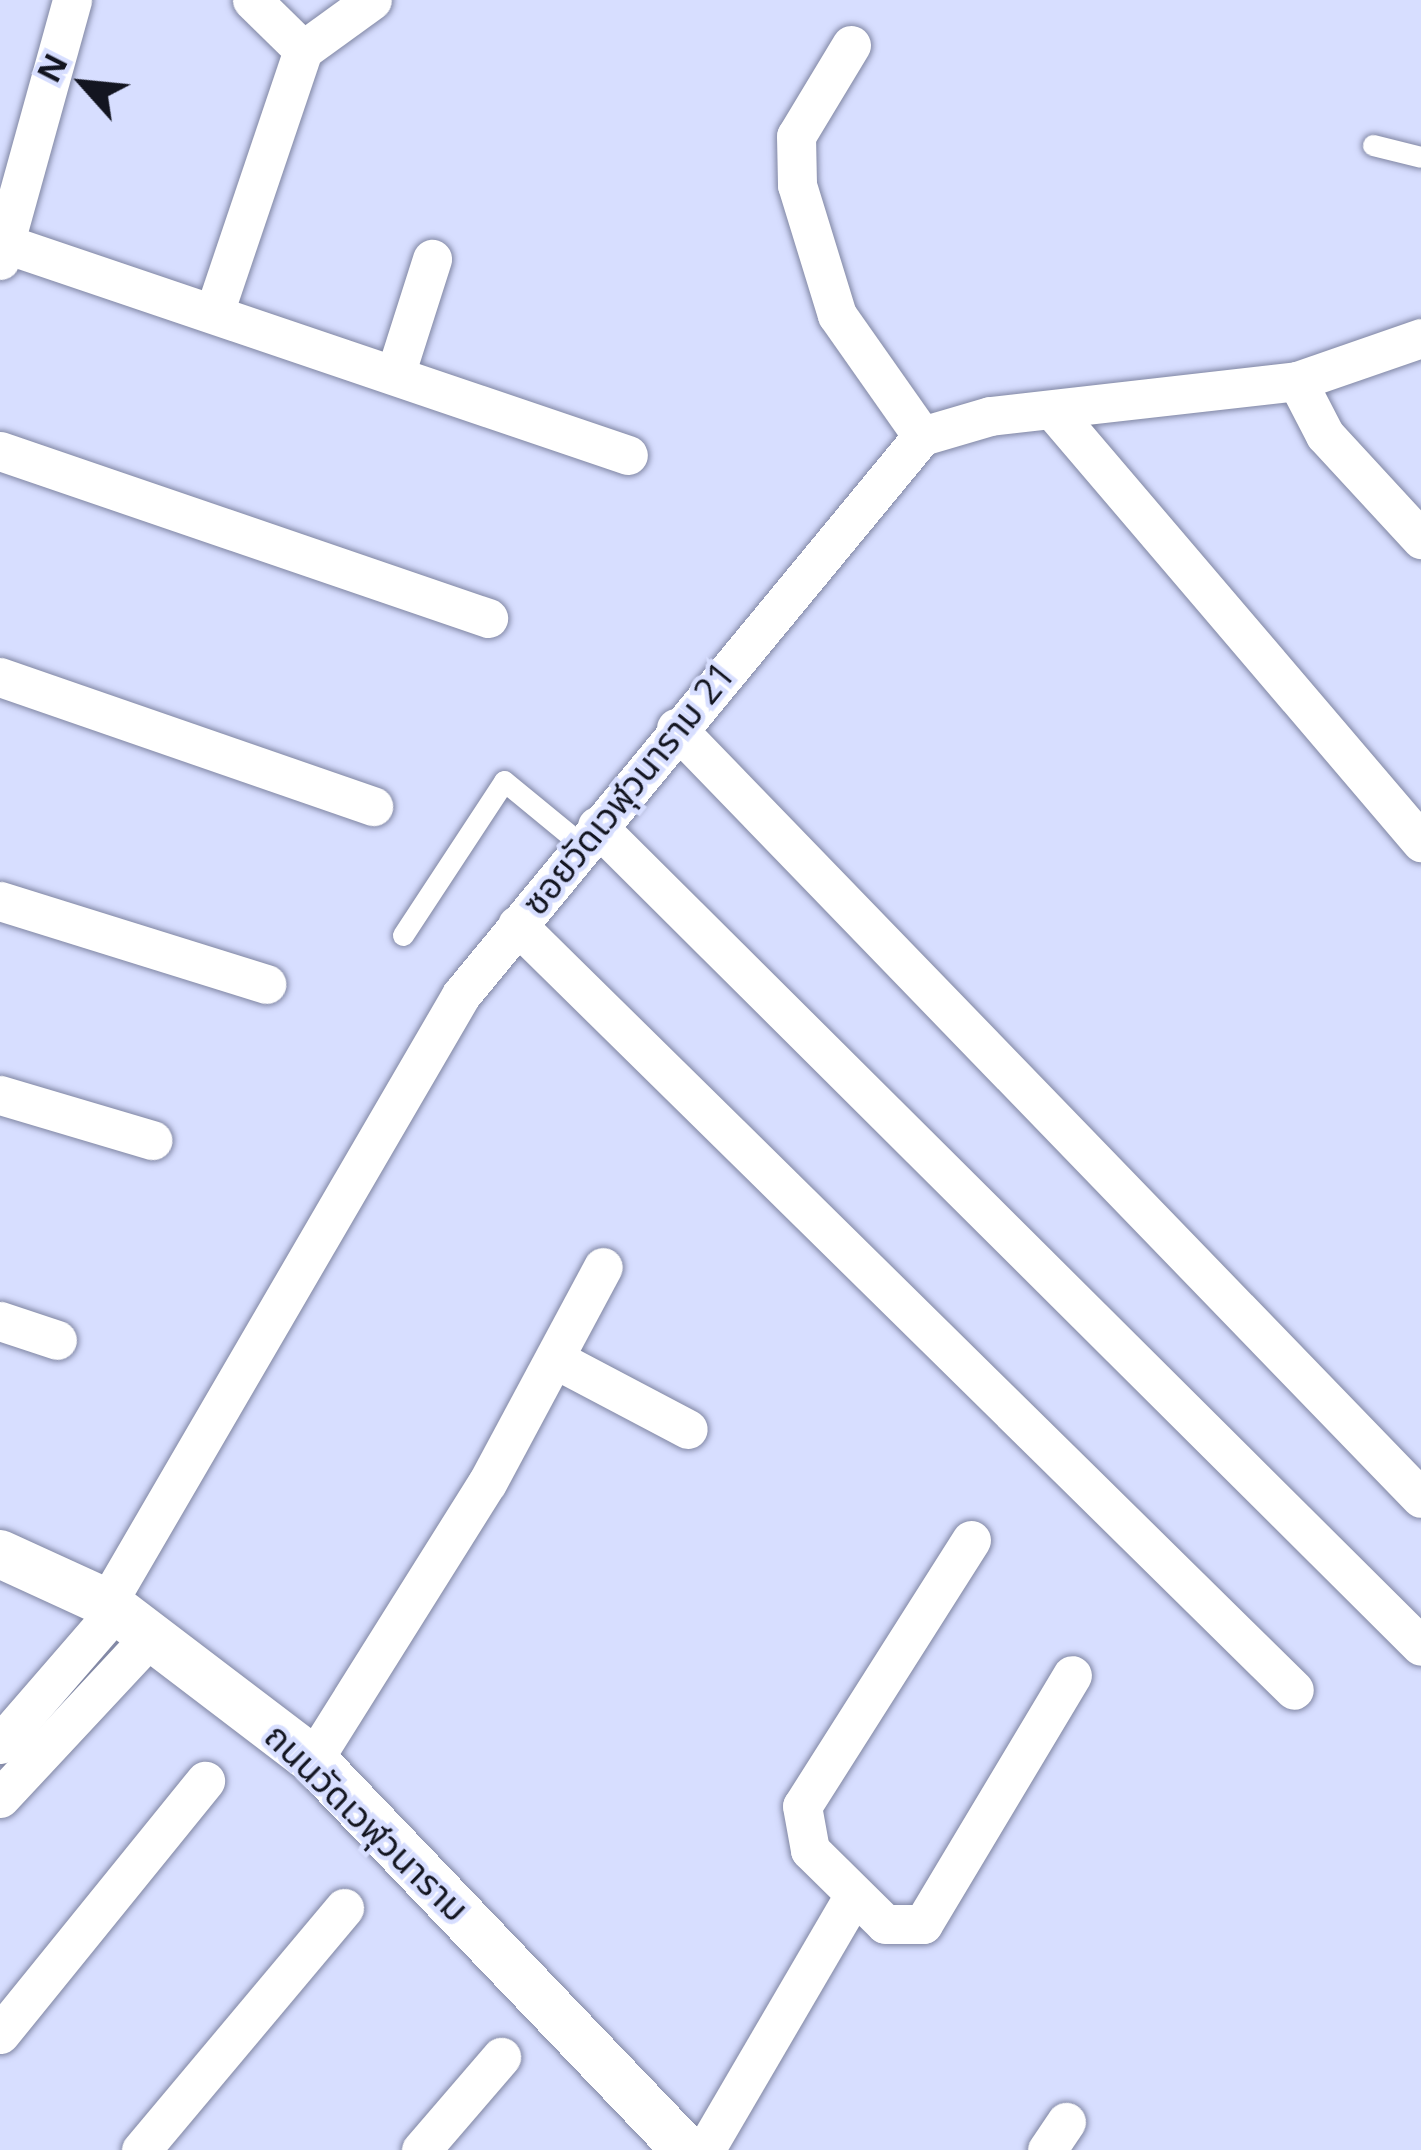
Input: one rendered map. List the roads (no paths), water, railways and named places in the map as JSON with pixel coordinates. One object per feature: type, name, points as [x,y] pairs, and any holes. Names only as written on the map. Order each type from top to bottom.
[{"type":"street","points":[[252,0],[303,50]]},
{"type":"street","points":[[215,307],[303,50],[372,0]]},
{"type":"street","points":[[67,3],[2,249],[215,307],[628,455]]},
{"type":"street","points":[[851,45],[796,136],[797,185],[837,315],[922,436],[990,416],[1056,414],[1297,380],[1421,338]]},
{"type":"street","points":[[395,375],[432,259]]},
{"type":"street","points":[[1297,380],[1324,434],[1421,539]]},
{"type":"street","points":[[1056,414],[1421,842]]},
{"type":"street","name":"ซอยวัดเวฬุวนาราม 21","points":[[125,1616],[407,1079],[517,925],[589,835],[922,436]]},
{"type":"street","points":[[0,451],[488,618]]},
{"type":"street","points":[[0,677],[373,806]]},
{"type":"street","points":[[676,728],[1421,1498]]},
{"type":"street","points":[[589,835],[1421,1646]]},
{"type":"street","points":[[0,902],[266,984]]},
{"type":"street","points":[[517,925],[1294,1690]]},
{"type":"street","points":[[0,1095],[152,1141]]},
{"type":"street","points":[[313,1760],[555,1359],[603,1267]]},
{"type":"street","points":[[0,1321],[57,1340]]},
{"type":"street","points":[[555,1359],[688,1429]]},
{"type":"street","points":[[970,1540],[802,1806],[810,1850],[885,1924],[923,1924],[1072,1676]]},
{"type":"street","name":"ถนนวัดเวฬุวนาราม","points":[[0,1554],[125,1616],[313,1760],[686,2150]]},
{"type":"street","points":[[0,1744],[125,1616]]},
{"type":"street","points":[[0,1798],[125,1616]]},
{"type":"street","points":[[0,2034],[205,1781]]},
{"type":"street","points":[[706,2150],[854,1897]]},
{"type":"street","points":[[141,2150],[344,1908]]},
{"type":"street","points":[[421,2150],[501,2057]]},
{"type":"lane","points":[[1373,145],[1421,157]]},
{"type":"lane","points":[[403,935],[503,781],[589,835]]}]
